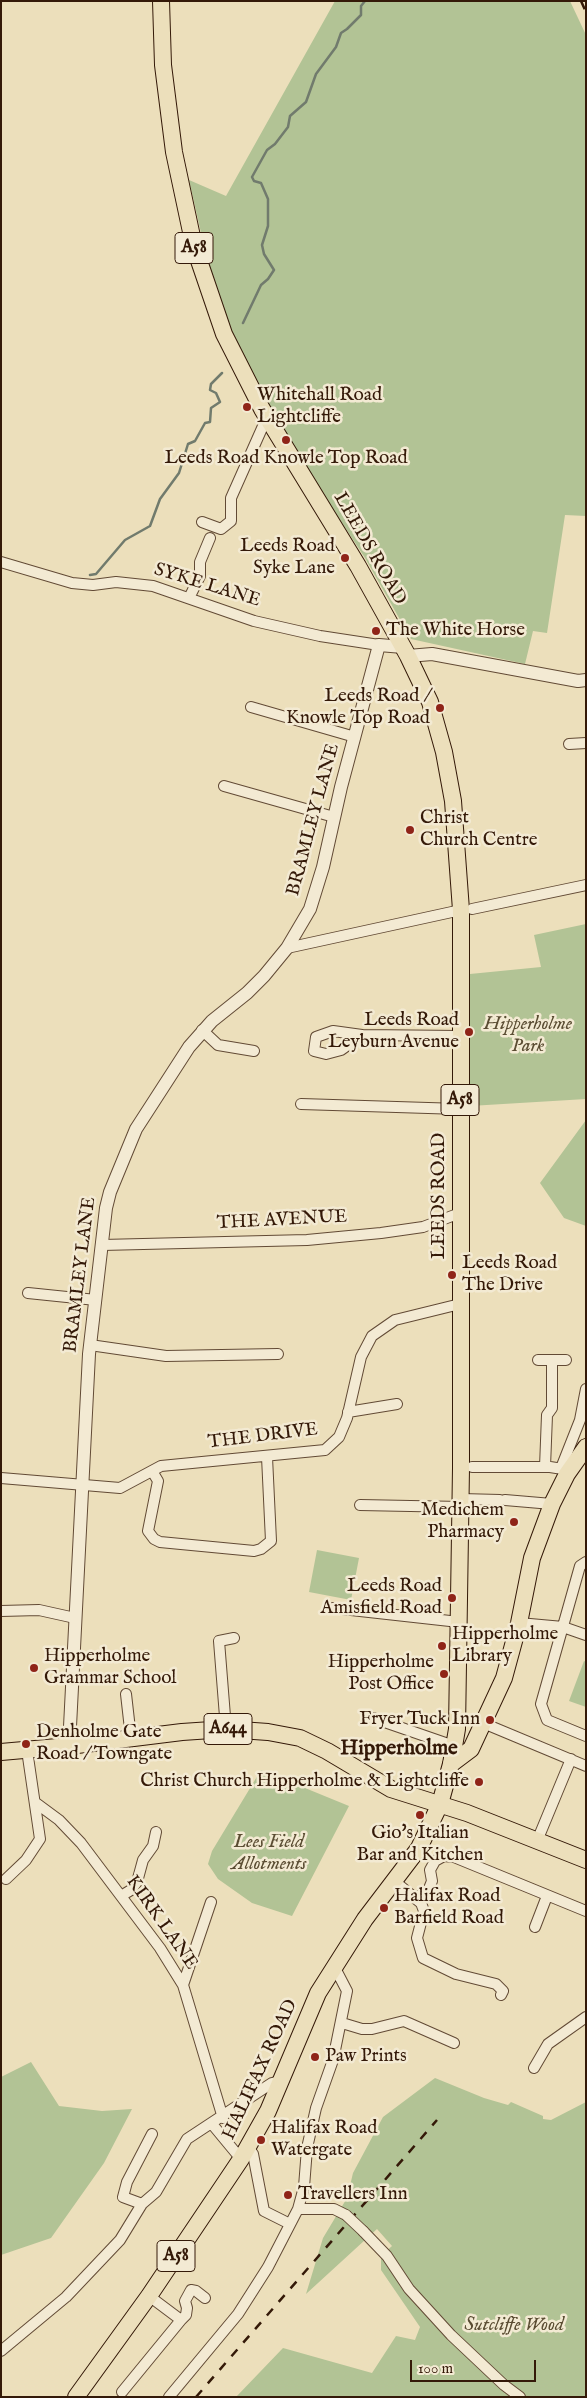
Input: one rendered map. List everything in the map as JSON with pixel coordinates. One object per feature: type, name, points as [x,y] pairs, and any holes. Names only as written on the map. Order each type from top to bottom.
[{"type":"main road","name":"A58","points":[[161,1],[163,65],[172,134],[194,246],[224,334],[267,417]]},
{"type":"main road","name":"LEEDS ROAD","points":[[267,417],[358,566],[406,651],[430,702],[444,752],[453,801],[466,909],[460,1036],[461,1503],[457,1729],[451,1764],[440,1804]]},
{"type":"main road","points":[[451,1764],[471,1749],[504,1678],[519,1623],[532,1558],[552,1504],[576,1461]]},
{"type":"main road","name":"A644","points":[[1,1752],[226,1728],[300,1738],[327,1750],[391,1789],[440,1804],[586,1860]]},
{"type":"main road","name":"HALIFAX ROAD","points":[[76,2397],[149,2296],[245,2153],[268,2111],[318,1993],[365,1919],[419,1848],[440,1804]]},
{"type":"street","points":[[202,522],[221,529],[231,521],[231,498],[267,417]]},
{"type":"street","points":[[189,598],[200,576],[200,562],[210,538]]},
{"type":"street","name":"SYKE LANE","points":[[1,562],[72,583],[93,585],[116,582],[153,586],[260,622],[320,636],[432,654],[578,681],[586,680]]},
{"type":"street","name":"BRAMLEY LANE","points":[[69,1746],[90,1345],[106,1208],[126,1150],[136,1128],[202,1030],[247,994],[287,948],[310,910],[323,867],[334,817],[379,645]]},
{"type":"street","points":[[251,707],[355,738]]},
{"type":"street","points":[[569,744],[586,743]]},
{"type":"street","points":[[224,786],[334,817]]},
{"type":"street","points":[[287,948],[586,885]]},
{"type":"street","points":[[202,1030],[218,1045],[254,1051]]},
{"type":"street","points":[[362,1035],[460,1036]]},
{"type":"street","points":[[301,1104],[460,1109]]},
{"type":"street","name":"THE AVENUE","points":[[102,1245],[307,1240],[381,1233],[423,1226],[460,1213]]},
{"type":"street","points":[[28,1293],[96,1300]]},
{"type":"street","name":"THE DRIVE","points":[[1,1478],[120,1488],[162,1466],[325,1450],[339,1437],[348,1412],[361,1357],[372,1336],[395,1320],[460,1304]]},
{"type":"street","points":[[90,1345],[166,1356],[278,1354]]},
{"type":"street","points":[[538,1360],[566,1360]]},
{"type":"street","points":[[546,1467],[547,1414],[552,1408],[552,1360]]},
{"type":"street","points":[[472,1467],[546,1467],[576,1461],[580,1420],[586,1389]]},
{"type":"street","points":[[348,1412],[397,1404]]},
{"type":"street","points":[[152,1471],[158,1481],[148,1531],[154,1539],[160,1542],[254,1551],[271,1541],[267,1456]]},
{"type":"street","points":[[360,1505],[461,1503],[503,1500],[552,1504]]},
{"type":"street","points":[[586,1562],[580,1566],[541,1704],[547,1720],[586,1736]]},
{"type":"street","points":[[333,1608],[459,1622]]},
{"type":"street","points":[[1,1611],[39,1610],[75,1618]]},
{"type":"street","points":[[519,1623],[563,1627],[586,1635]]},
{"type":"street","points":[[226,1728],[219,1641],[234,1638]]},
{"type":"street","points":[[126,1694],[131,1738]]},
{"type":"street","points":[[373,1718],[454,1746]]},
{"type":"street","points":[[483,1723],[586,1766]]},
{"type":"street","points":[[6,1879],[26,1860],[40,1839],[27,1750]]},
{"type":"street","points":[[536,1841],[571,1759]]},
{"type":"street","name":"KIRK LANE","points":[[36,1803],[59,1820],[81,1843],[160,1948],[184,1985],[223,2118]]},
{"type":"street","points":[[122,1896],[131,1890],[137,1882],[143,1860],[153,1846],[156,1832]]},
{"type":"street","points":[[416,1898],[428,1892],[432,1881],[430,1870],[435,1861],[444,1856],[454,1857],[586,1912]]},
{"type":"street","points":[[394,1881],[421,1903],[424,1911],[417,1938],[423,1958],[456,1974],[496,1984],[503,1991],[501,1995]]},
{"type":"street","points":[[535,1928],[547,1896]]},
{"type":"street","points":[[184,1985],[211,1902]]},
{"type":"street","points":[[169,2397],[238,2314],[268,2267],[298,2209],[304,2187],[307,2148],[342,2023],[347,1991],[334,1966]]},
{"type":"street","points":[[534,2068],[548,2044],[586,2017]]},
{"type":"street","points":[[342,2023],[372,2029],[404,2021],[454,2043]]},
{"type":"street","points":[[1,2351],[72,2290],[120,2240],[142,2204],[156,2192],[187,2140],[223,2118],[272,2083],[280,2080]]},
{"type":"street","points":[[212,2124],[245,2153],[253,2154],[264,2211],[290,2224]]},
{"type":"street","points":[[142,2204],[123,2197],[127,2182],[152,2134]]},
{"type":"street","points":[[298,2209],[334,2209],[346,2215],[387,2256],[410,2289],[451,2335],[517,2396]]},
{"type":"street","points":[[122,2392],[186,2315],[185,2301],[190,2290],[196,2291],[205,2298]]},
{"type":"street","points":[[149,2296],[181,2320]]},
{"type":"street","points":[[503,2397],[517,2396]]},
{"type":"green space","points":[[335,1],[570,1],[586,35],[586,516],[565,515],[547,633],[533,631],[525,664],[411,639],[365,558],[300,459],[256,384],[230,327],[209,268],[189,180],[226,196]]},
{"type":"green space","name":"Hipperholme Park","points":[[586,924],[586,1099],[470,1106],[470,974],[541,967],[534,935]]},
{"type":"green space","points":[[586,1120],[586,1226],[564,1218],[540,1183]]},
{"type":"green space","points":[[317,1550],[359,1558],[351,1600],[309,1592]]},
{"type":"green space","points":[[584,1661],[586,1662],[586,1707],[569,1701]]},
{"type":"green space","name":"Lees Field Allotments","points":[[261,1770],[349,1806],[292,1916],[252,1903],[218,1879],[208,1864],[212,1851]]},
{"type":"green space","points":[[31,2062],[59,2106],[102,2111],[132,2109],[104,2163],[51,2238],[1,2255],[1,2077]]},
{"type":"green space","name":"Sutcliffe Wood","points":[[435,2078],[484,2098],[508,2105],[511,2102],[543,2116],[543,2119],[551,2120],[586,2102],[586,2397],[236,2397],[283,2348],[372,2373],[396,2336],[415,2340],[420,2327],[381,2270],[381,2256],[392,2246],[377,2229],[306,2294],[323,2238],[347,2198],[353,2173],[383,2117]]},
{"type":"waterway","points":[[243,323],[261,285],[274,270],[264,254],[262,245],[268,226],[268,199],[261,183],[254,181],[252,177],[267,150],[275,144],[288,127],[290,116],[306,102],[316,74],[336,47],[341,33],[361,15],[361,6],[365,1]]},
{"type":"waterway","points":[[90,575],[96,574],[125,540],[150,526],[160,499],[179,473],[188,444],[195,441],[205,423],[210,422],[211,408],[220,402],[216,393],[210,390],[211,384],[222,373]]},
{"type":"railway","points":[[581,1],[586,12]]},
{"type":"railway","points":[[196,2397],[437,2120]]},
{"type":"place","name":"Whitehall Road Lightcliffe","points":[[247,407]]},
{"type":"place","name":"Leeds Road Knowle Top Road","points":[[286,440]]},
{"type":"place","name":"Leeds Road Syke Lane","points":[[345,558]]},
{"type":"place","name":"The White Horse","points":[[376,631]]},
{"type":"place","name":"Leeds Road / Knowle Top Road","points":[[440,708]]},
{"type":"place","name":"Christ Church Centre","points":[[410,830]]},
{"type":"place","name":"Leeds Road Leyburn Avenue","points":[[469,1032]]},
{"type":"place","name":"Leeds Road The Drive","points":[[452,1275]]},
{"type":"place","name":"Medichem Pharmacy","points":[[514,1522]]},
{"type":"place","name":"Leeds Road Amisfield Road","points":[[452,1598]]},
{"type":"place","name":"Hipperholme Library","points":[[442,1646]]},
{"type":"place","name":"Hipperholme Grammar School","points":[[34,1668]]},
{"type":"place","name":"Hipperholme Post Office","points":[[444,1674]]},
{"type":"place","name":"Fryer Tuck Inn","points":[[490,1720]]},
{"type":"place","name":"Denholme Gate Road / Towngate","points":[[26,1744]]},
{"type":"place","name":"Christ Church Hipperholme & Lightcliffe","points":[[479,1782]]},
{"type":"place","name":"Gio's Italian Bar and Kitchen","points":[[420,1815]]},
{"type":"place","name":"Halifax Road Barfield Road","points":[[384,1908]]},
{"type":"place","name":"Paw Prints","points":[[315,2057]]},
{"type":"place","name":"Halifax Road Watergate","points":[[261,2140]]},
{"type":"place","name":"Travellers Inn","points":[[288,2195]]},
{"type":"district","name":"Hipperholme","points":[[399,1750]]}]
